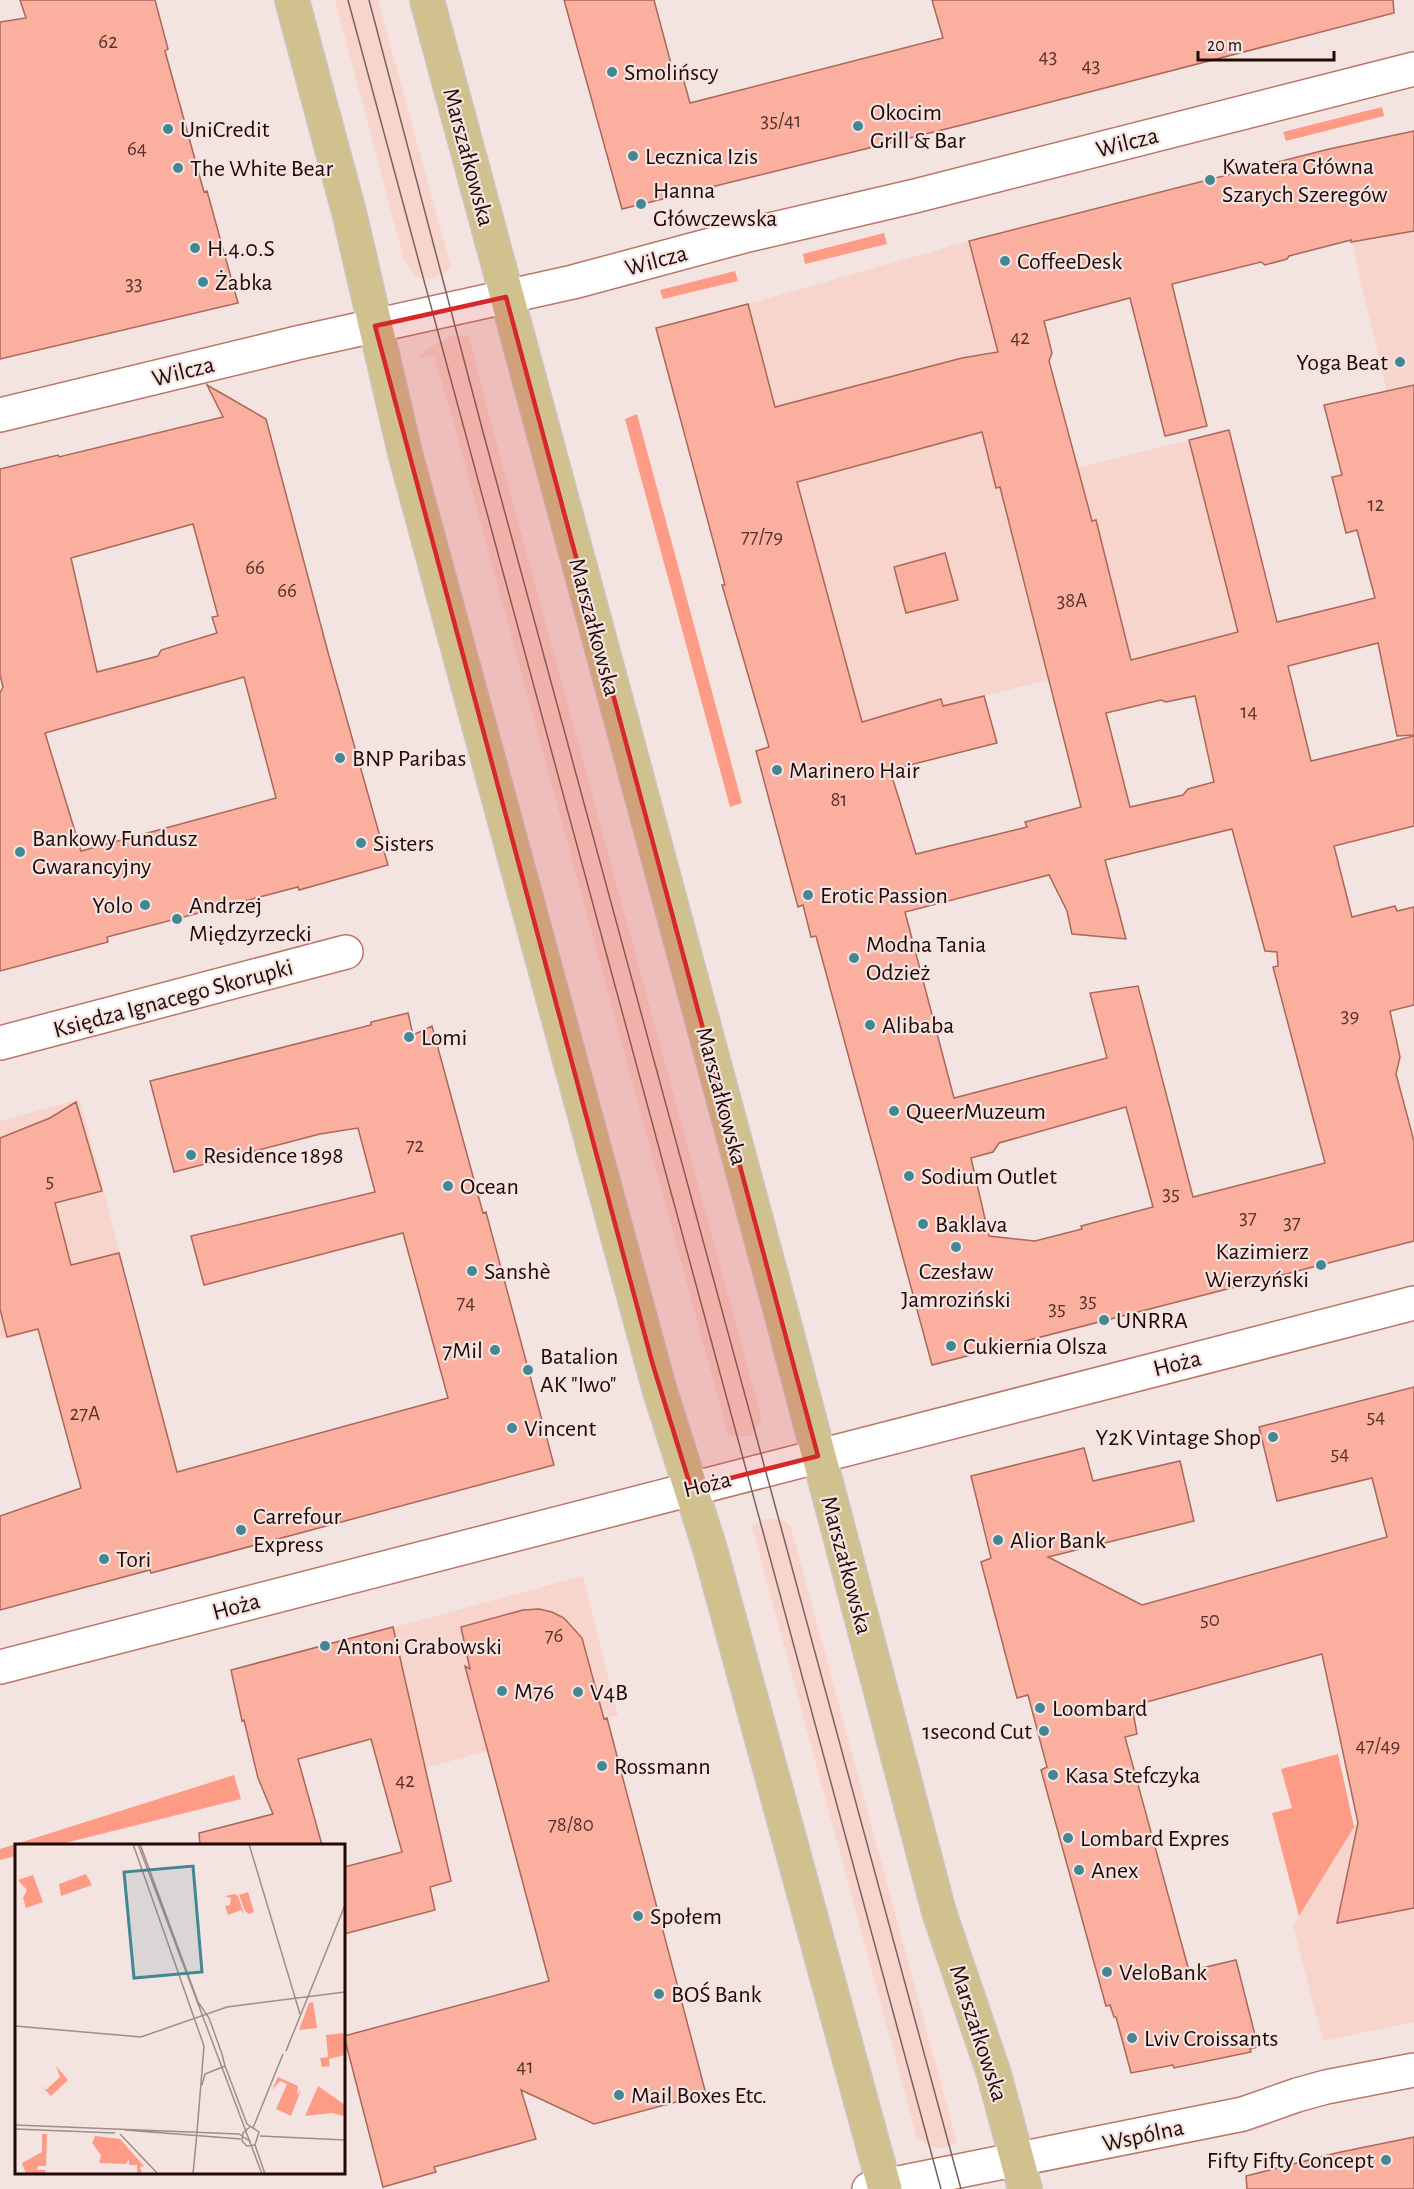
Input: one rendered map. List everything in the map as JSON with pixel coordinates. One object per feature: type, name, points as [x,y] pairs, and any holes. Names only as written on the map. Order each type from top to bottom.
[{"type":"main road","points":[[292,0],[349,212],[405,453],[654,1371],[710,1548],[879,2188]]},
{"type":"main road","name":"Marszałkowska","points":[[428,0],[939,1912],[994,2073],[1021,2175]]},
{"type":"street","name":"Wilcza","points":[[0,415],[297,343],[573,282],[744,236],[915,196],[1414,69]]},
{"type":"street","name":"Księdza Ignacego Skorupki","points":[[0,1043],[346,952]]},
{"type":"street","name":"Hoża","points":[[0,1667],[1414,1303]]},
{"type":"street","name":"Wspólna","points":[[879,2188],[1021,2175],[1243,2114],[1326,2087],[1414,2070]]},
{"type":"highlighted area","points":[[506,297],[818,1456],[691,1488],[652,1362],[375,326]]},
{"type":"shaded area","points":[[335,0],[378,0],[451,267],[431,279],[416,277],[404,260]]},
{"type":"shaded area","points":[[1382,107],[1384,116],[1286,141],[1283,132]]},
{"type":"shaded area","points":[[1414,130],[1414,383],[1387,391],[1351,240],[1378,140]]},
{"type":"shaded area","points":[[884,233],[887,244],[805,264],[803,254]]},
{"type":"shaded area","points":[[969,241],[1031,479],[1229,430],[1277,622],[943,706],[941,699],[839,731],[769,747],[722,585],[725,584],[656,328]]},
{"type":"shaded area","points":[[735,271],[738,281],[663,299],[660,290]]},
{"type":"shaded area","points":[[451,336],[469,336],[762,1420],[752,1435],[740,1437],[728,1435],[450,410],[434,358],[426,355],[418,359],[427,349]]},
{"type":"shaded area","points":[[637,414],[742,803],[730,807],[625,419]]},
{"type":"shaded area","points":[[80,1099],[133,1304],[0,1339],[0,1121]]},
{"type":"shaded area","points":[[773,1518],[786,1522],[791,1527],[957,2143],[942,2148],[929,2146],[917,2138],[752,1527],[762,1520]]},
{"type":"shaded area","name":"M76","points":[[583,1576],[618,1715],[425,1768],[391,1628]]},
{"type":"shaded area","points":[[1414,1612],[1414,2022],[1323,2041],[1293,1926],[1358,1820],[1331,1694],[1354,1689]]},
{"type":"shaded area","points":[[1338,1754],[1354,1827],[1299,1916],[1272,1813],[1292,1808],[1281,1769]]},
{"type":"shaded area","points":[[234,1775],[241,1799],[61,1844],[16,1844]]},
{"type":"shaded area","points":[[15,1844],[15,1856],[0,1860],[0,1849]]},
{"type":"building","points":[[20,0],[155,0],[168,49],[165,51],[238,303],[0,359],[0,22],[26,18]]},
{"type":"building","points":[[564,0],[654,0],[674,75],[682,74],[690,103],[943,38],[932,0],[1393,0],[1394,13],[966,124],[622,209]]},
{"type":"building","points":[[1414,131],[1414,231],[1351,242],[1351,240],[1289,256],[1287,259],[1265,265],[1261,262],[1172,284],[1207,426],[1165,436],[1130,298],[1044,321],[1052,353],[1049,361],[1092,521],[1096,520],[1131,660],[1238,632],[1189,440],[1229,430],[1277,622],[1375,598],[1357,530],[1346,533],[1332,477],[1342,475],[1324,405],[1414,385],[1414,735],[1397,736],[1378,643],[1288,666],[1311,761],[1414,736],[1414,826],[1334,846],[1352,917],[1395,906],[1397,911],[1414,907],[1414,1005],[1390,1011],[1400,1057],[1396,1074],[1414,1141],[1414,1241],[932,1365],[816,936],[811,937],[803,905],[798,907],[756,751],[769,747],[722,585],[725,585],[656,328],[748,304],[775,407],[962,358],[998,352],[969,241],[1329,149]],"holes":[[[982,432],[996,488],[1000,487],[1081,807],[1025,822],[1027,827],[916,854],[890,770],[997,743],[984,696],[943,706],[941,699],[862,722],[797,482]],[[1195,696],[1214,782],[1188,789],[1183,795],[1130,807],[1106,713],[1161,700],[1166,702]],[[1232,829],[1265,951],[1277,952],[1278,966],[1273,967],[1325,1163],[1193,1197],[1138,986],[1090,993],[1107,1058],[954,1098],[905,912],[1049,875],[1067,911],[1072,934],[1126,939],[1105,860]],[[1126,1107],[1153,1207],[1035,1241],[989,1236],[971,1158],[993,1152],[999,1143]]]},
{"type":"building","points":[[207,385],[266,419],[388,865],[299,890],[298,887],[107,937],[108,942],[0,971],[0,693],[3,687],[0,675],[0,469],[223,417]],"holes":[[[193,524],[218,616],[212,617],[217,633],[161,650],[158,656],[97,672],[71,558]],[[244,677],[276,798],[81,851],[45,733]]]},
{"type":"building","points":[[945,553],[958,600],[906,613],[894,567]]},
{"type":"building","points":[[408,1013],[413,1035],[432,1026],[483,1213],[486,1212],[554,1465],[151,1573],[150,1570],[0,1610],[0,1516],[81,1488],[38,1329],[7,1337],[0,1309],[0,1138],[50,1118],[76,1102],[102,1191],[55,1203],[71,1265],[119,1253],[177,1472],[448,1398],[403,1233],[204,1285],[191,1236],[375,1192],[358,1128],[320,1134],[174,1172],[150,1081],[371,1025],[371,1022]]},
{"type":"building","points":[[1414,1387],[1414,1908],[1337,1923],[1358,1823],[1322,1654],[1132,1706],[1137,1734],[1125,1737],[1189,1971],[1236,1960],[1258,2047],[1250,2049],[1251,2052],[1174,2068],[1173,2065],[1131,2073],[1116,2017],[1110,2005],[1106,2006],[1041,1770],[1047,1767],[1028,1695],[1017,1698],[981,1562],[991,1558],[971,1476],[1084,1448],[1093,1481],[1180,1461],[1194,1521],[1048,1557],[1142,1605],[1387,1537],[1372,1478],[1277,1501],[1259,1427]]},
{"type":"building","points":[[539,1609],[552,1612],[564,1618],[582,1638],[604,1719],[607,1718],[706,2094],[594,2124],[521,2090],[536,2139],[434,2167],[436,2172],[383,2187],[345,2036],[549,1981],[465,1666],[470,1669],[461,1627],[523,1610]]},
{"type":"building","points":[[393,1627],[451,1881],[430,1887],[435,1910],[345,1934],[345,1867],[402,1852],[371,1739],[298,1759],[322,1844],[200,1844],[199,1833],[273,1814],[258,1778],[231,1670]]},
{"type":"building","points":[[1414,2137],[1414,2189],[1247,2189],[1246,2176],[1336,2153]]},
{"type":"tram line","points":[[348,0],[941,2189]]},
{"type":"tram line","points":[[369,0],[483,432],[961,2189]]},
{"type":"place","name":"Smolińscy","points":[[612,72]]},
{"type":"place","name":"Okocim Grill & Bar","points":[[858,126]]},
{"type":"place","name":"UniCredit","points":[[168,129]]},
{"type":"place","name":"Lecznica Izis","points":[[633,156]]},
{"type":"place","name":"The White Bear","points":[[178,168]]},
{"type":"place","name":"Kwatera Główna Szarych Szeregów","points":[[1210,180]]},
{"type":"place","name":"Hanna Główczewska","points":[[641,204]]},
{"type":"place","name":"H.4.0.S","points":[[195,248]]},
{"type":"place","name":"CoffeeDesk","points":[[1005,261]]},
{"type":"place","name":"Żabka","points":[[203,282]]},
{"type":"place","name":"Yoga Beat","points":[[1400,362]]},
{"type":"place","name":"BNP Paribas","points":[[340,758]]},
{"type":"place","name":"Marinero Hair","points":[[777,770]]},
{"type":"place","name":"Sisters","points":[[361,843]]},
{"type":"place","name":"Bankowy Fundusz Gwarancyjny","points":[[20,852]]},
{"type":"place","name":"Erotic Passion","points":[[808,895]]},
{"type":"place","name":"Yolo","points":[[145,905]]},
{"type":"place","name":"Andrzej Międzyrzecki","points":[[177,919]]},
{"type":"place","name":"Modna Tania Odzież","points":[[854,958]]},
{"type":"place","name":"Alibaba","points":[[870,1025]]},
{"type":"place","name":"Lomi","points":[[409,1037]]},
{"type":"place","name":"QueerMuzeum","points":[[894,1111]]},
{"type":"place","name":"Residence 1898","points":[[191,1155]]},
{"type":"place","name":"Sodium Outlet","points":[[909,1176]]},
{"type":"place","name":"Ocean","points":[[448,1186]]},
{"type":"place","name":"Baklava","points":[[923,1224]]},
{"type":"place","name":"Czesław Jamroziński","points":[[956,1247]]},
{"type":"place","name":"Kazimierz Wierzyński","points":[[1321,1265]]},
{"type":"place","name":"Sanshè","points":[[472,1271]]},
{"type":"place","name":"UNRRA","points":[[1104,1320]]},
{"type":"place","name":"Cukiernia Olsza","points":[[951,1346]]},
{"type":"place","name":"7Mil","points":[[495,1350]]},
{"type":"place","name":"Batalion AK \"Iwo\"","points":[[528,1370]]},
{"type":"place","name":"Vincent","points":[[512,1428]]},
{"type":"place","name":"Y2K Vintage Shop","points":[[1273,1437]]},
{"type":"place","name":"Carrefour Express","points":[[241,1530]]},
{"type":"place","name":"Alior Bank","points":[[998,1540]]},
{"type":"place","name":"Tori","points":[[104,1559]]},
{"type":"place","name":"Antoni Grabowski","points":[[325,1646]]},
{"type":"place","name":"M76","points":[[502,1691]]},
{"type":"place","name":"V4B","points":[[578,1692]]},
{"type":"place","name":"Loombard","points":[[1040,1708]]},
{"type":"place","name":"1second Cut","points":[[1044,1731]]},
{"type":"place","name":"Rossmann","points":[[602,1766]]},
{"type":"place","name":"Kasa Stefczyka","points":[[1053,1775]]},
{"type":"place","name":"Lombard Expres","points":[[1068,1838]]},
{"type":"place","name":"Anex","points":[[1079,1870]]},
{"type":"place","name":"Społem","points":[[638,1916]]},
{"type":"place","name":"VeloBank","points":[[1107,1972]]},
{"type":"place","name":"BOŚ Bank","points":[[659,1994]]},
{"type":"place","name":"Lviv Croissants","points":[[1132,2038]]},
{"type":"place","name":"Mail Boxes Etc.","points":[[619,2095]]},
{"type":"place","name":"Fifty Fifty Concept","points":[[1386,2160]]}]
